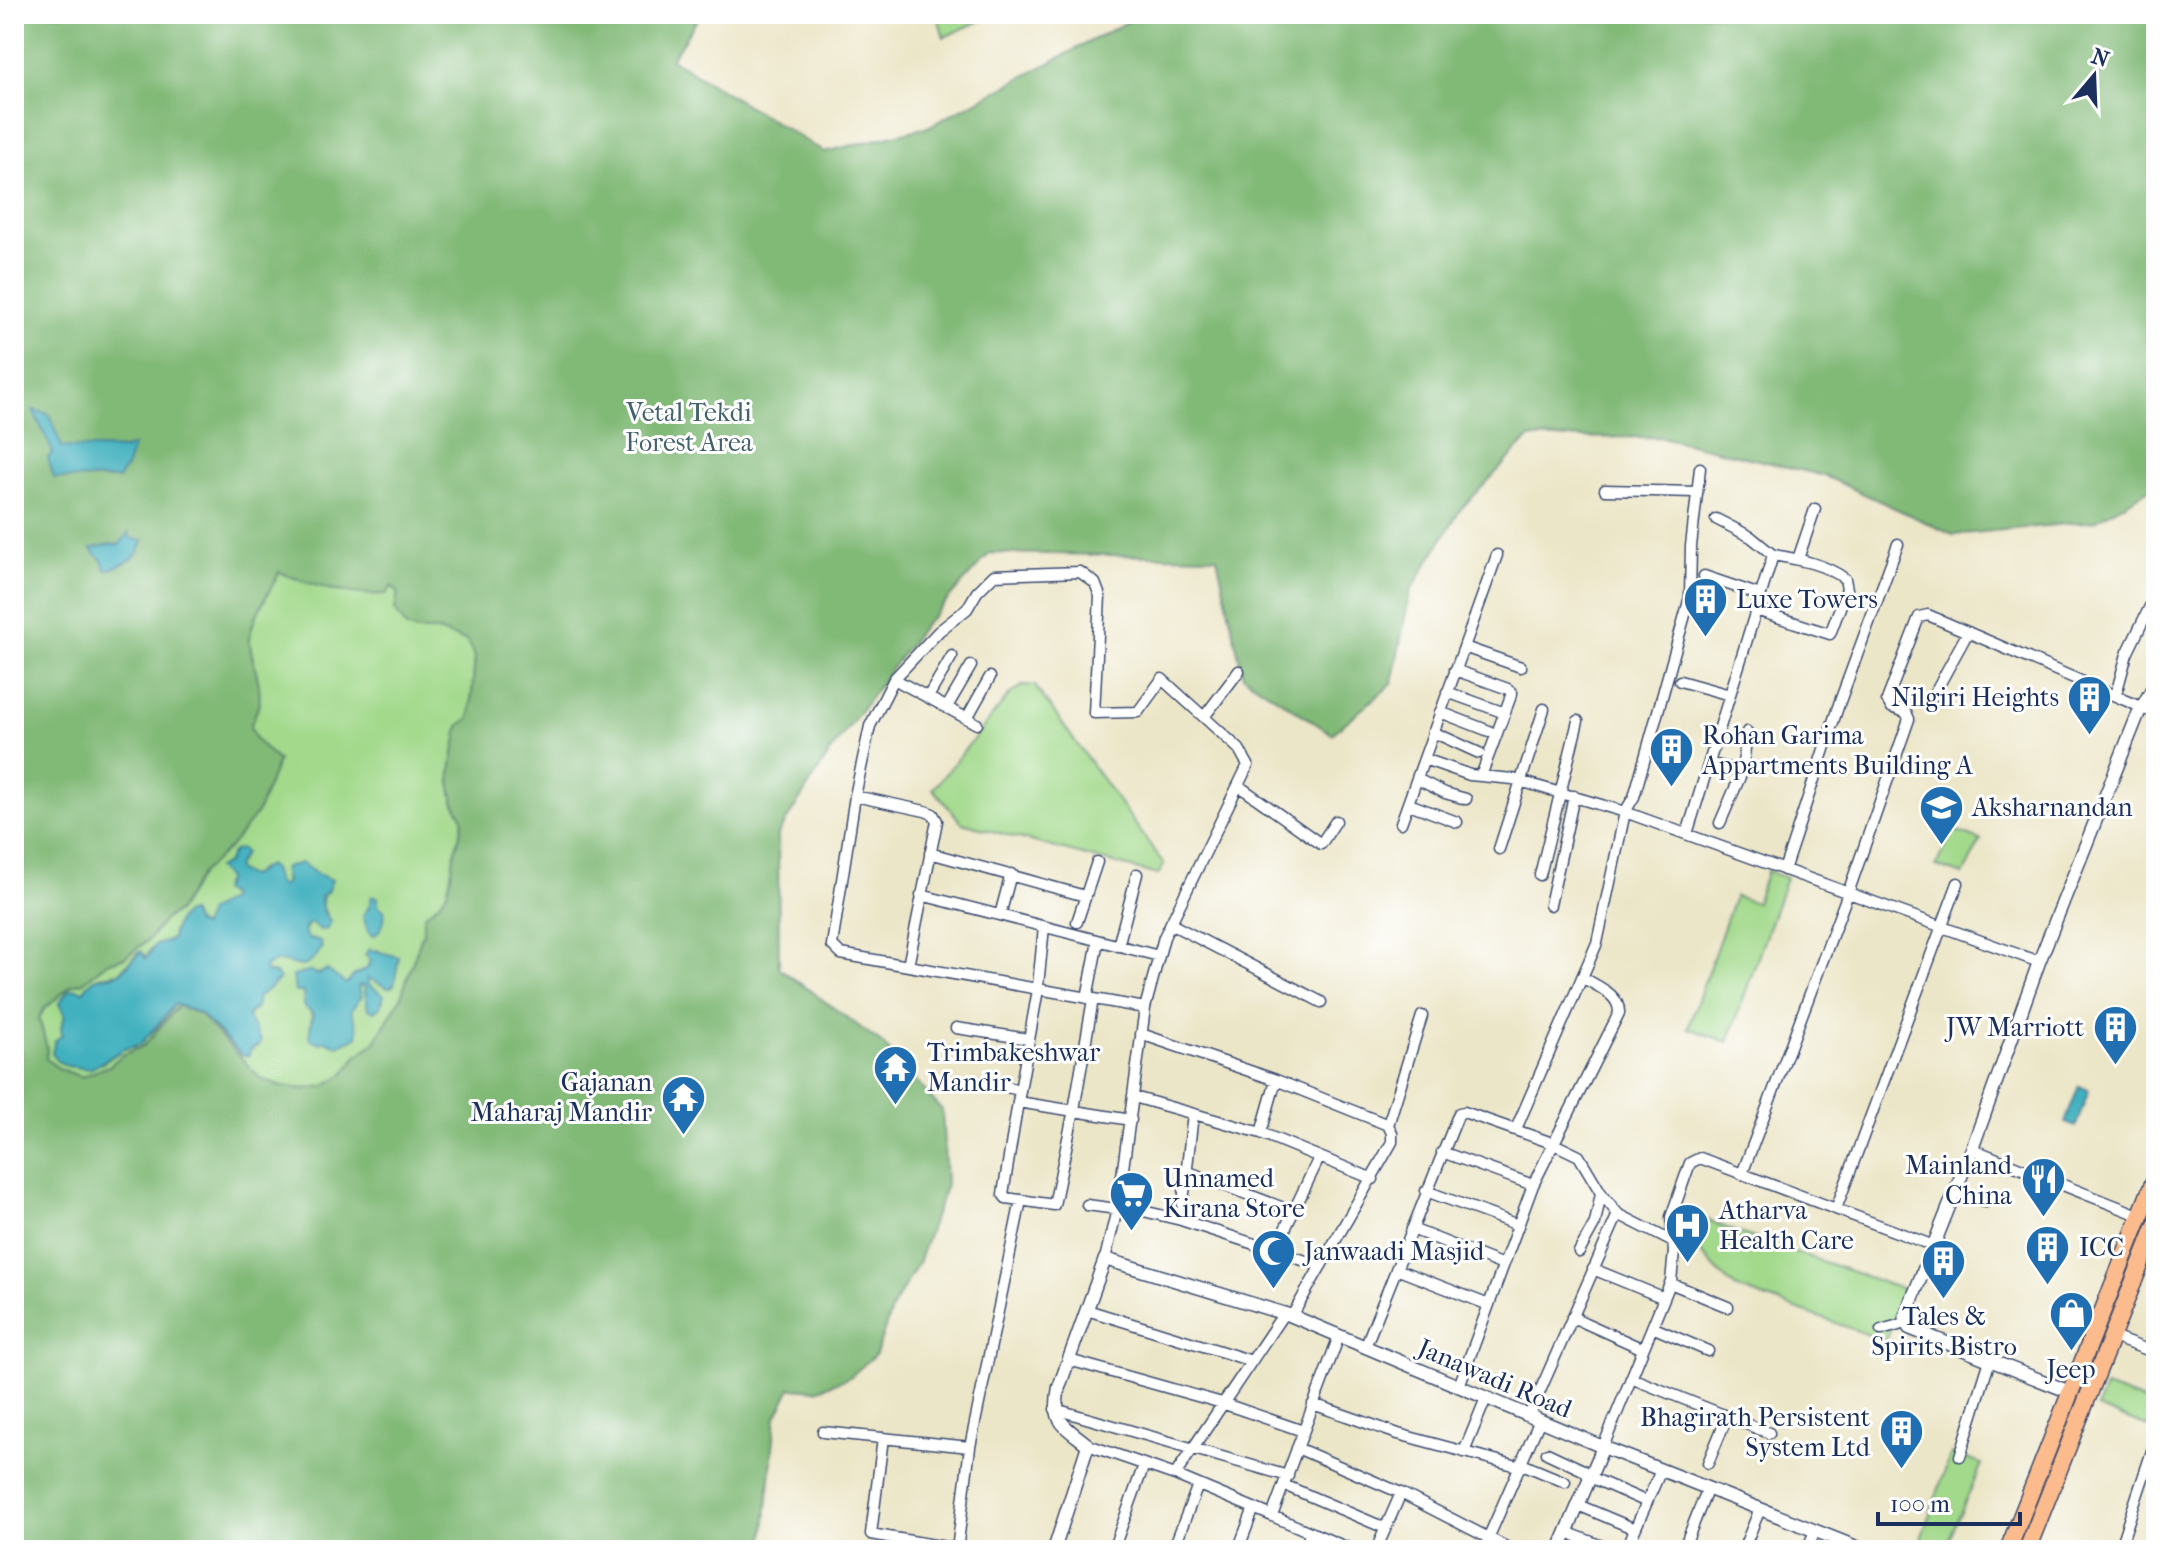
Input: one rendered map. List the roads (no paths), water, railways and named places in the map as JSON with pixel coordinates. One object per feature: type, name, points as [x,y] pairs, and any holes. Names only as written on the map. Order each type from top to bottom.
[{"type":"main road","points":[[2027,1550],[2151,1221],[2156,1176]]},
{"type":"main road","points":[[2008,1550],[2070,1392],[2151,1221]]},
{"type":"street","points":[[1516,1129],[1597,943],[1625,812],[1634,797],[1690,597],[1691,546],[1700,468]]},
{"type":"street","points":[[1605,490],[1697,492]]},
{"type":"street","points":[[1798,559],[1815,509]]},
{"type":"street","points":[[1716,519],[1751,537],[1773,555],[1798,559],[1845,579],[1847,589],[1830,634],[1756,610]]},
{"type":"street","points":[[1784,870],[1839,704],[1898,544]]},
{"type":"street","points":[[1401,823],[1497,555]]},
{"type":"street","points":[[1687,834],[1773,555]]},
{"type":"street","points":[[1145,1008],[841,954],[832,945],[855,796],[870,726],[894,679],[939,631],[967,609],[977,592],[994,575],[1080,572],[1095,583],[1100,596],[1094,713],[1138,712],[1162,679],[1239,749],[1246,760],[1247,770],[1171,924],[1159,956],[1145,1008],[1118,1207],[1105,1259],[1055,1409],[1061,1423],[1088,1445],[1175,1475],[1353,1550]]},
{"type":"street","points":[[1704,576],[1760,595]]},
{"type":"street","points":[[2116,694],[2127,654],[2156,594]]},
{"type":"street","points":[[1742,1174],[1848,893],[1909,719],[1906,712],[1891,707],[1887,700],[1919,617],[1928,615],[2156,712]]},
{"type":"street","points":[[1933,696],[1968,632]]},
{"type":"street","points":[[1464,647],[1521,667]]},
{"type":"street","points":[[928,697],[952,656]]},
{"type":"street","points":[[947,707],[971,666]]},
{"type":"street","points":[[1455,670],[1510,689],[1512,695],[1481,776]]},
{"type":"street","points":[[1204,717],[1239,671]]},
{"type":"street","points":[[894,679],[972,721],[990,677]]},
{"type":"street","points":[[2070,1392],[1909,1328],[1905,1317],[1972,1149],[2039,962],[2141,707],[2156,680]]},
{"type":"street","points":[[1680,681],[1730,695]]},
{"type":"street","points":[[1447,692],[1505,713]]},
{"type":"street","points":[[1499,849],[1544,709]]},
{"type":"street","points":[[1440,712],[1489,731]]},
{"type":"street","points":[[1540,875],[1578,721]]},
{"type":"street","points":[[1433,732],[1479,753]]},
{"type":"street","points":[[1720,823],[1742,772],[1747,732]]},
{"type":"street","points":[[1424,759],[1470,775],[1521,781],[1625,812],[2039,962]]},
{"type":"street","points":[[1709,763],[1742,772]]},
{"type":"street","points":[[1417,779],[1466,799]]},
{"type":"street","points":[[1239,786],[1321,844],[1336,821]]},
{"type":"street","points":[[855,796],[933,814],[937,829],[908,966]]},
{"type":"street","points":[[1550,905],[1574,796]]},
{"type":"street","points":[[1409,804],[1457,822]]},
{"type":"street","points":[[930,853],[1085,896]]},
{"type":"street","points":[[1077,922],[1097,862]]},
{"type":"street","points":[[1000,915],[1011,874]]},
{"type":"street","points":[[1118,946],[1137,874]]},
{"type":"street","points":[[1836,1209],[1958,883]]},
{"type":"street","points":[[921,895],[1159,956]]},
{"type":"street","points":[[1171,924],[1321,1002]]},
{"type":"street","points":[[1044,927],[1003,1194],[1006,1198],[1054,1205],[1074,1110],[1098,941]]},
{"type":"street","points":[[1459,1386],[1533,1185],[1619,1013],[1615,998],[1582,977]]},
{"type":"street","points":[[1175,1475],[1222,1403],[1321,1266],[1373,1179],[1392,1139],[1388,1125],[1422,1016]]},
{"type":"street","points":[[956,1028],[1029,1039]]},
{"type":"street","points":[[1141,1034],[1276,1080],[1388,1125]]},
{"type":"street","points":[[1261,1133],[1276,1080]]},
{"type":"street","points":[[983,1082],[1020,1090]]},
{"type":"street","points":[[1134,1097],[1261,1133],[1373,1179]]},
{"type":"street","points":[[1018,1102],[1131,1120]]},
{"type":"street","points":[[1365,1347],[1456,1117],[1461,1112],[1516,1129],[1579,1156],[1618,1214],[1673,1242]]},
{"type":"street","points":[[1181,1220],[1193,1114]]},
{"type":"street","points":[[1972,1149],[2151,1221]]},
{"type":"street","points":[[1442,1152],[1533,1185]]},
{"type":"street","points":[[1275,1250],[1319,1158]]},
{"type":"street","points":[[1559,1550],[1670,1283],[1671,1217],[1690,1163],[1700,1158],[1934,1246]]},
{"type":"street","points":[[1186,1171],[1294,1212]]},
{"type":"street","points":[[1426,1191],[1518,1225]]},
{"type":"street","points":[[1955,1191],[1985,1202]]},
{"type":"street","points":[[1579,1252],[1595,1223],[1601,1193]]},
{"type":"street","points":[[883,1438],[871,1534],[957,1550],[970,1447],[1021,1200]]},
{"type":"street","points":[[1087,1205],[1118,1207],[1181,1220],[1321,1266]]},
{"type":"street","points":[[1483,1550],[1522,1465],[1535,1418],[1572,1317],[1618,1214]]},
{"type":"street","points":[[1412,1229],[1503,1265]]},
{"type":"street","name":"Janawadi Road","points":[[1105,1259],[1288,1315],[1603,1447],[1864,1550]]},
{"type":"street","points":[[1396,1269],[1489,1305]]},
{"type":"street","points":[[1593,1269],[1664,1298]]},
{"type":"street","points":[[1670,1283],[1728,1307]]},
{"type":"street","points":[[1087,1310],[1252,1361]]},
{"type":"street","points":[[1572,1317],[1643,1349]]},
{"type":"street","points":[[1881,1330],[1906,1323]]},
{"type":"street","points":[[1652,1327],[1708,1351]]},
{"type":"street","points":[[1272,1516],[1339,1336]]},
{"type":"street","points":[[2118,1339],[2156,1353]]},
{"type":"street","points":[[1069,1360],[1222,1403],[1303,1431]]},
{"type":"street","points":[[1960,1456],[1990,1360]]},
{"type":"street","points":[[1631,1378],[1769,1433]]},
{"type":"street","points":[[1464,1452],[1486,1398]]},
{"type":"street","points":[[1313,1404],[1398,1434],[1522,1465],[1565,1482]]},
{"type":"street","points":[[1055,1409],[1193,1449],[1286,1481],[1385,1528]]},
{"type":"street","points":[[1708,1463],[1727,1417]]},
{"type":"street","points":[[823,1432],[970,1447]]},
{"type":"street","points":[[2119,1550],[2156,1439]]},
{"type":"street","points":[[1054,1550],[1088,1445]]},
{"type":"street","points":[[1297,1448],[1401,1493],[1512,1550]]},
{"type":"street","points":[[1547,1453],[1583,1470],[1590,1477],[1647,1502]]},
{"type":"street","points":[[1113,1550],[1144,1465]]},
{"type":"street","points":[[1626,1550],[1661,1470]]},
{"type":"street","points":[[1173,1550],[1198,1485]]},
{"type":"street","points":[[1683,1550],[1708,1488]]},
{"type":"street","points":[[1376,1550],[1401,1493]]},
{"type":"street","points":[[1578,1505],[1635,1529]]},
{"type":"street","points":[[1238,1550],[1254,1508]]},
{"type":"street","points":[[1743,1550],[1760,1509]]},
{"type":"street","points":[[1807,1550],[1815,1531]]},
{"type":"street","points":[[1304,1550],[1311,1532]]},
{"type":"street","points":[[1566,1532],[1612,1550]]},
{"type":"water","points":[[33,410],[49,414],[62,447],[125,449],[133,446],[127,466],[118,479],[54,478],[48,458],[53,452]]},
{"type":"water","points":[[129,532],[131,539],[143,540],[138,552],[124,563],[106,570],[102,560],[91,549],[109,544],[119,545]]},
{"type":"water","points":[[239,849],[244,854],[237,864],[237,870],[247,876],[268,865],[281,886],[286,882],[283,868],[302,863],[332,880],[327,892],[321,896],[322,909],[330,922],[328,929],[320,930],[311,923],[304,932],[308,939],[320,941],[317,955],[304,966],[280,962],[265,967],[266,972],[276,974],[280,979],[257,998],[257,1006],[247,1015],[261,1042],[259,1045],[250,1050],[249,1056],[242,1055],[199,1013],[175,1004],[141,1044],[124,1049],[90,1069],[67,1066],[57,1061],[52,1053],[55,1041],[62,1035],[65,1016],[59,1003],[67,993],[72,989],[84,991],[95,979],[120,972],[141,951],[146,959],[155,945],[171,940],[177,923],[186,914],[191,912],[196,924],[202,927],[208,912],[230,899],[222,891],[227,878],[217,868],[227,863],[233,851]]},
{"type":"water","points":[[372,896],[378,897],[378,906],[384,910],[384,921],[373,936],[368,932],[363,915]]},
{"type":"water","points":[[369,949],[399,957],[394,985],[388,988],[368,978],[368,984],[384,995],[380,1007],[374,1011],[368,1009],[364,985],[358,986],[362,996],[351,1010],[358,1030],[357,1037],[338,1046],[326,1041],[314,1041],[309,1036],[313,1014],[304,1006],[304,992],[295,992],[293,976],[312,971],[316,975],[327,970],[346,984],[368,968],[371,960],[365,955]]},
{"type":"water","points":[[2079,1086],[2089,1090],[2076,1126],[2065,1122]]},
{"type":"place","name":"Luxe Towers","points":[[1705,638]]},
{"type":"place","name":"Nilgiri Heights","points":[[2090,736]]},
{"type":"place","name":"Rohan Garima Appartments Building A","points":[[1671,789]]},
{"type":"place","name":"Aksharnandan","points":[[1941,846]]},
{"type":"place","name":"JW Marriott","points":[[2115,1066]]},
{"type":"place","name":"Trimbakeshwar Mandir","points":[[896,1106]]},
{"type":"place","name":"Gajanan Maharaj Mandir","points":[[683,1136]]},
{"type":"place","name":"Mainland China","points":[[2043,1219]]},
{"type":"place","name":"Unnamed Kirana Store","points":[[1132,1232]]},
{"type":"place","name":"Atharva Health Care","points":[[1688,1264]]},
{"type":"place","name":"ICC","points":[[2048,1286]]},
{"type":"place","name":"Janwaadi Masjid","points":[[1273,1290]]},
{"type":"place","name":"Tales & Spirits Bistro","points":[[1944,1300]]},
{"type":"place","name":"Jeep","points":[[2071,1353]]},
{"type":"place","name":"Bhagirath Persistent System Ltd","points":[[1901,1471]]},
{"type":"park label","name":"Vetal Tekdi Forest Area","points":[[689,427]]}]
